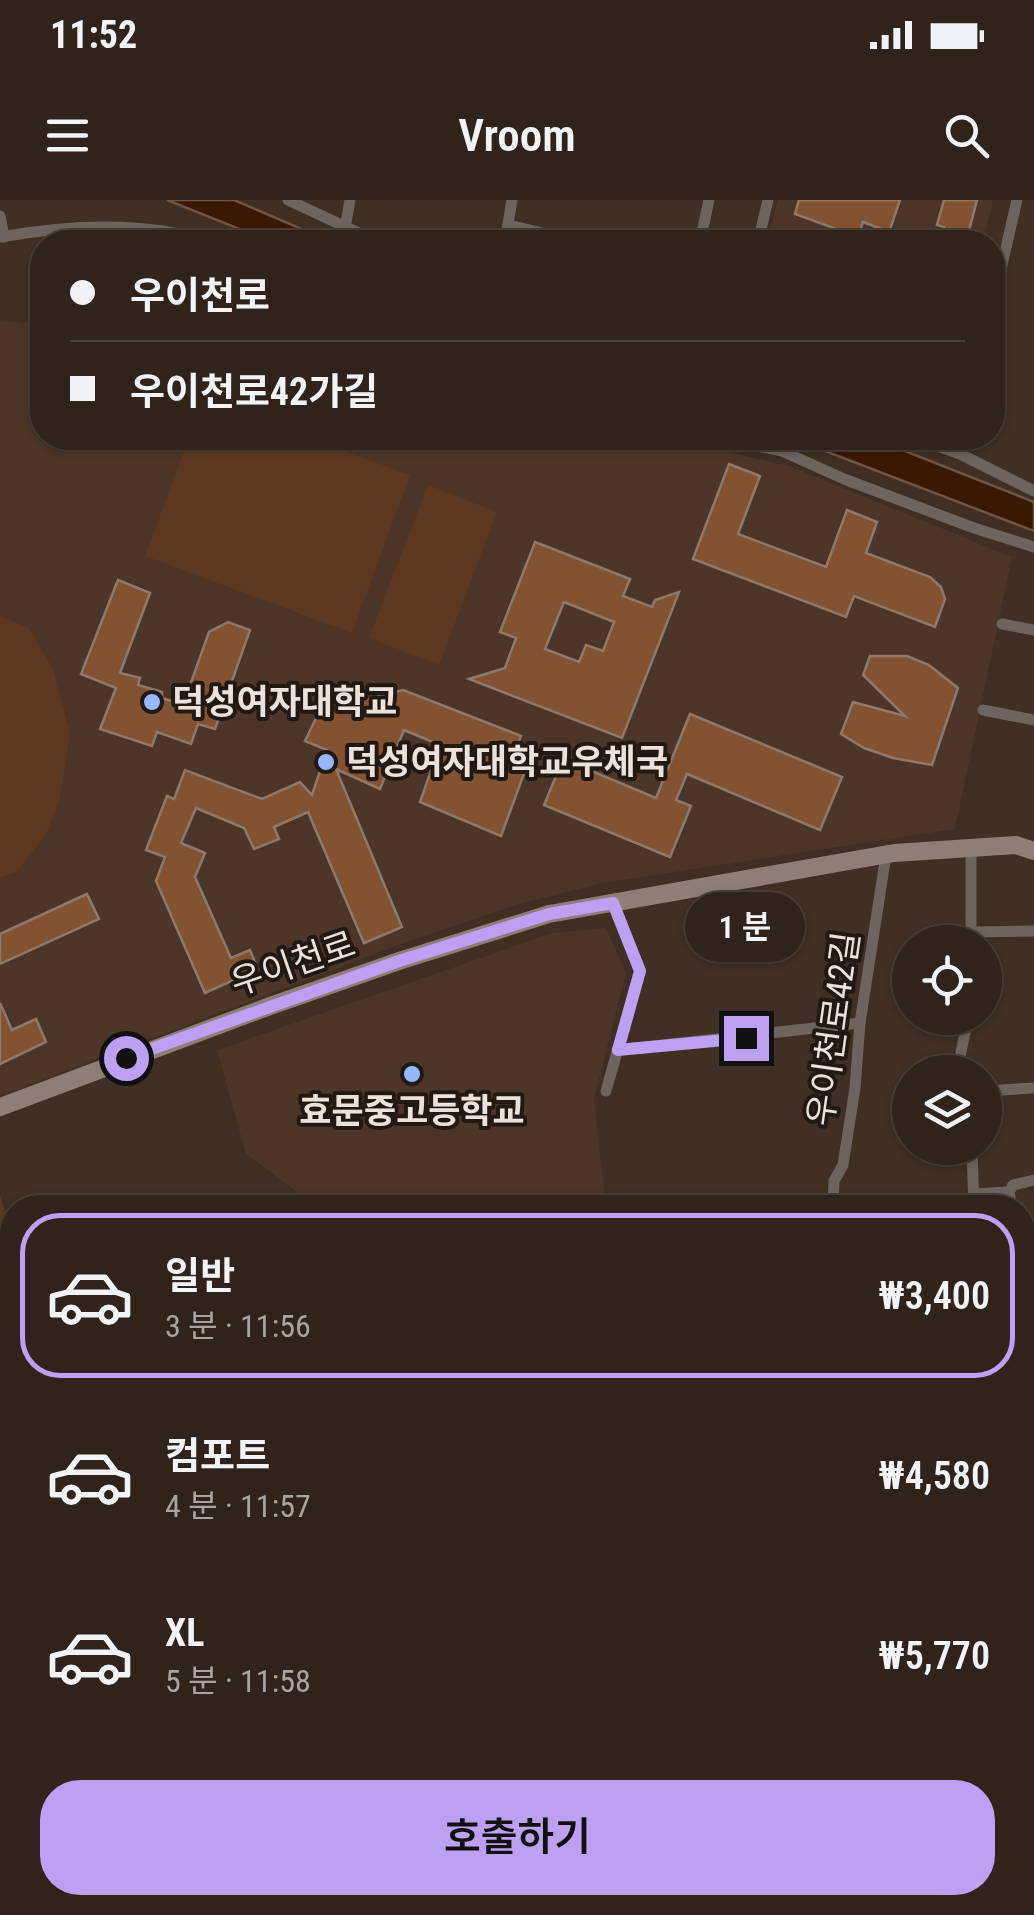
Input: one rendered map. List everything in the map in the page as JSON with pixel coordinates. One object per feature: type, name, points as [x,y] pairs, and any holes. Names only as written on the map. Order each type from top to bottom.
[{"type":"street","points":[[288,200],[350,230]]},
{"type":"street","points":[[345,228],[350,200]]},
{"type":"street","points":[[507,230],[512,200]]},
{"type":"street","points":[[761,230],[768,200]]},
{"type":"street","points":[[1005,252],[1017,200]]},
{"type":"street","points":[[702,230],[706,201]]},
{"type":"street","points":[[0,216],[2,237],[30,232]]},
{"type":"street","points":[[508,225],[530,230]]},
{"type":"street","points":[[42,230],[156,230]]},
{"type":"street","points":[[782,450],[844,479],[1034,547]]},
{"type":"street","points":[[949,450],[1034,491]]},
{"type":"street","points":[[960,454],[961,450]]},
{"type":"street","points":[[1002,624],[1034,630]]},
{"type":"street","points":[[983,710],[1034,720]]},
{"type":"street","name":"우이천로","points":[[0,1107],[156,1046],[402,960],[549,914],[886,855],[1016,845],[1034,851]]},
{"type":"street","points":[[970,848],[972,925]]},
{"type":"street","name":"우이천로42길","points":[[834,1195],[834,1181],[844,1165],[860,1023],[886,855]]},
{"type":"street","points":[[606,1091],[640,971],[613,903]]},
{"type":"street","points":[[1002,934],[1034,931]]},
{"type":"street","points":[[618,1050],[860,1023]]},
{"type":"street","points":[[1002,1090],[1034,1088]]},
{"type":"street","points":[[973,1165],[974,1195]]},
{"type":"street","points":[[997,1195],[1034,1180]]},
{"type":"shaded area","points":[[167,200],[234,200],[304,230],[242,230]]},
{"type":"shaded area","points":[[778,200],[993,200],[986,230],[770,230]]},
{"type":"shaded area","name":"덕성여자대학교","points":[[0,321],[30,323],[30,450],[718,450],[789,466],[1012,557],[955,829],[603,883],[518,904],[401,944],[0,1096]]},
{"type":"shaded area","points":[[185,450],[341,450],[410,475],[352,633],[145,556]]},
{"type":"shaded area","points":[[822,450],[902,450],[1034,502],[1034,531]]},
{"type":"shaded area","points":[[428,485],[497,512],[439,665],[369,638]]},
{"type":"shaded area","points":[[0,616],[29,628],[53,669],[70,734],[59,802],[45,836],[16,872],[0,877]]},
{"type":"shaded area","name":"효문중고등학교","points":[[606,928],[626,973],[594,1099],[605,1195],[301,1195],[246,1154],[217,1050],[552,933]]},
{"type":"building","points":[[799,200],[900,200],[890,230],[863,222],[860,230],[839,230],[795,214]]},
{"type":"building","points":[[944,200],[977,200],[969,230],[943,230],[937,225]]},
{"type":"building","points":[[729,464],[760,476],[738,534],[826,567],[847,510],[877,522],[866,553],[930,577],[941,587],[945,599],[935,627],[854,596],[846,617],[693,559]]},
{"type":"building","points":[[535,542],[630,579],[623,596],[652,607],[655,600],[679,592],[622,738],[469,679],[505,668],[516,638],[500,632]],"holes":[[[564,602],[614,622],[603,651],[586,645],[579,662],[545,649]]]},
{"type":"building","points":[[118,580],[150,593],[120,673],[140,678],[138,685],[162,692],[162,698],[183,705],[209,632],[228,622],[250,630],[215,729],[198,724],[191,744],[157,732],[152,746],[100,729],[116,688],[81,674]]},
{"type":"building","points":[[870,656],[907,656],[929,665],[958,688],[932,765],[893,758],[864,748],[841,734],[853,702],[905,716],[863,675]]},
{"type":"building","points":[[403,690],[521,736],[510,764],[525,771],[501,836],[420,802],[440,745],[404,730],[380,789],[336,769],[402,927],[364,943],[308,812],[274,827],[279,839],[254,849],[244,828],[196,808],[181,843],[205,853],[195,877],[231,958],[250,950],[258,969],[205,993],[156,881],[165,857],[146,850],[167,796],[174,799],[185,770],[262,799],[300,782],[312,795],[327,750],[305,741],[329,691],[356,702]]},
{"type":"building","points":[[690,714],[842,777],[820,830],[687,774],[676,800],[691,806],[670,857],[544,805],[563,759],[656,798]]},
{"type":"building","points":[[87,894],[99,919],[0,964],[0,934]]},
{"type":"building","points":[[0,1003],[12,1030],[36,1019],[46,1042],[0,1064]]},
{"type":"place","name":"덕성여자대학교","points":[[152,702]]},
{"type":"place","name":"덕성여자대학교우체국","points":[[326,762]]},
{"type":"place","name":"효문중고등학교","points":[[412,1074]]},
{"type":"route","points":[[126,1058],[402,960],[549,914],[613,903],[640,971],[618,1050],[746,1038]]}]
